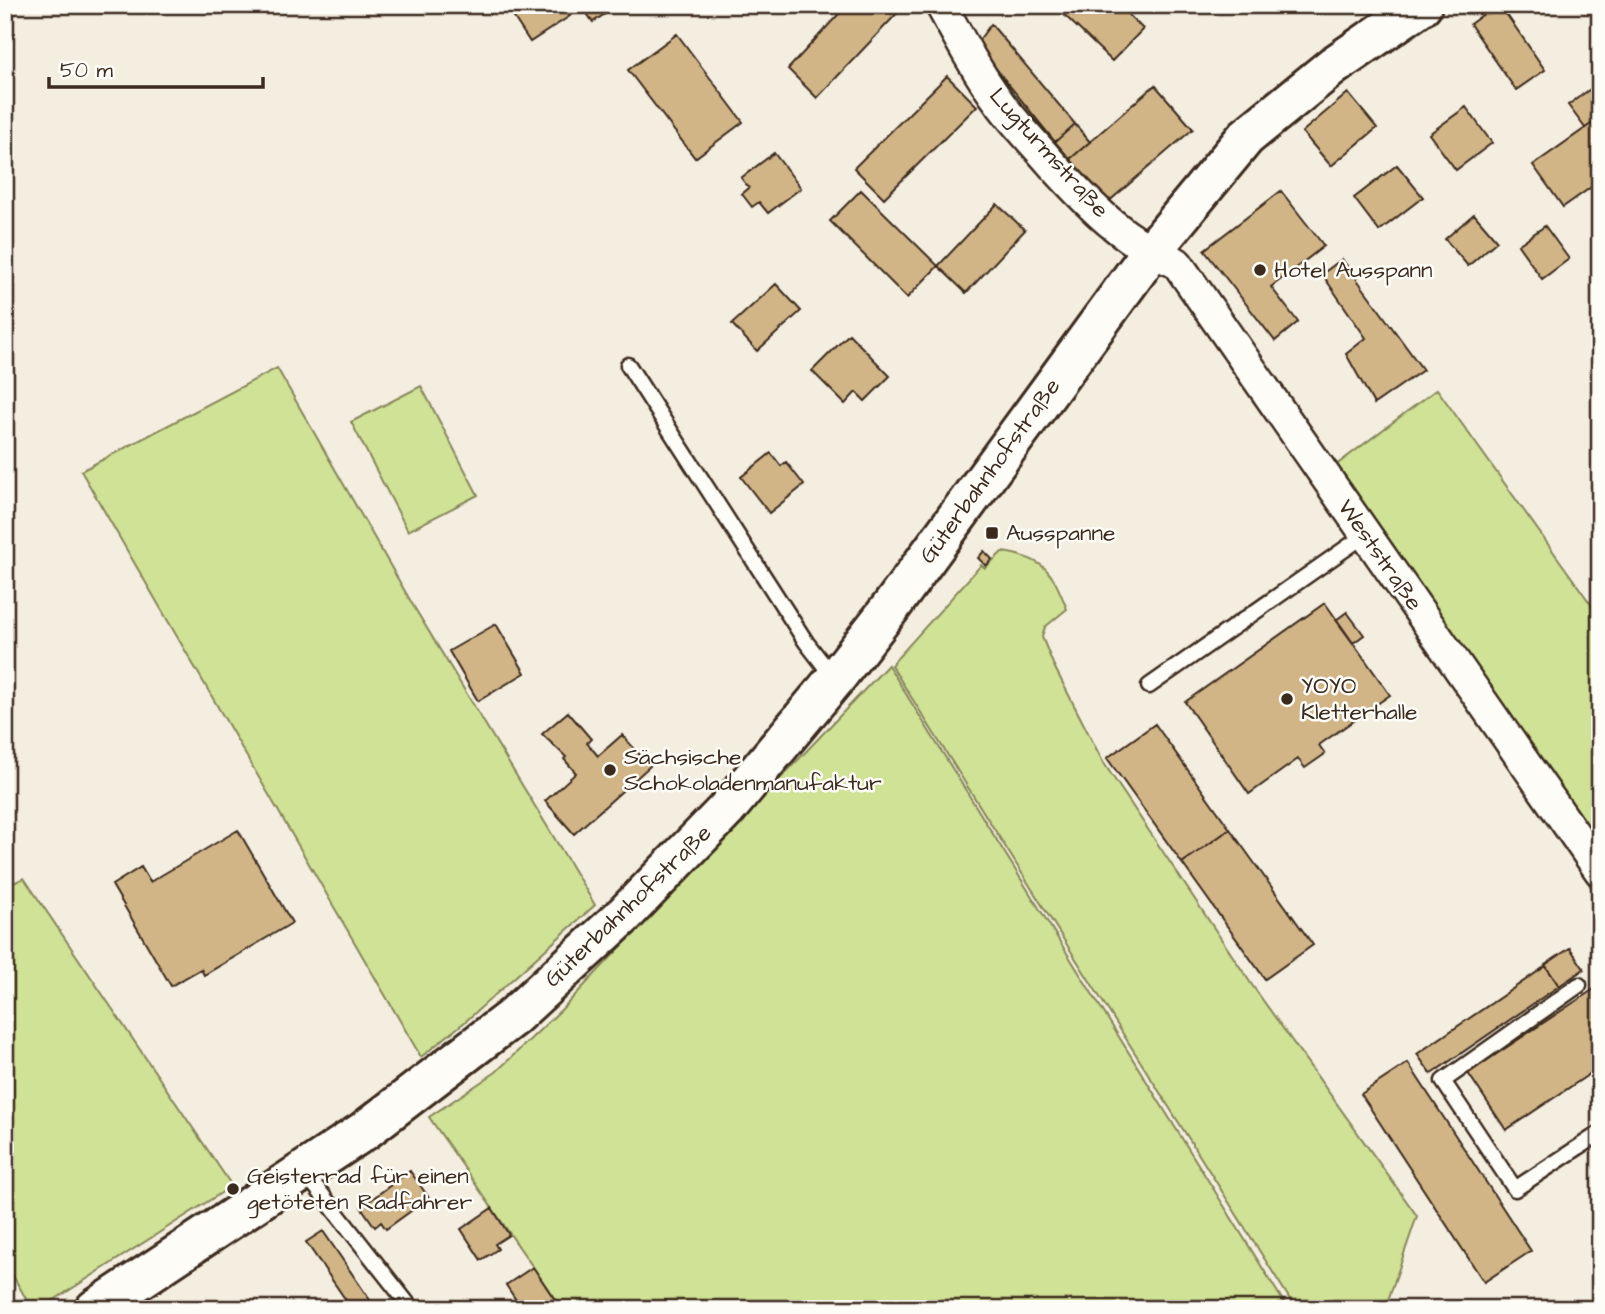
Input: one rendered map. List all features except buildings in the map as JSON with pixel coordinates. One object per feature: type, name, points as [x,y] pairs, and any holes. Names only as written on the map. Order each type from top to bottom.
[{"type":"main road","name":"Güterbahnhofstraße","points":[[96,1309],[364,1131],[513,1017],[615,923],[726,810],[835,679],[891,607],[1150,253],[1246,137],[1332,66],[1422,5]]},
{"type":"street","name":"Lugturmstraße","points":[[941,5],[967,53],[1000,104],[1073,187],[1121,233],[1150,253]]},
{"type":"street","name":"Weststraße","points":[[1150,253],[1177,263],[1600,871]]},
{"type":"lane","points":[[628,365],[806,642],[835,679]]},
{"type":"lane","points":[[1149,685],[1365,535]]},
{"type":"lane","points":[[1579,985],[1443,1081],[1515,1189],[1600,1133]]},
{"type":"lane","points":[[303,1171],[412,1309]]},
{"type":"green space","points":[[277,368],[414,607],[595,905],[466,1021],[421,1057],[81,471]]},
{"type":"green space","points":[[421,386],[478,495],[408,531],[351,422]]},
{"type":"green space","points":[[1437,389],[1600,617],[1600,901],[1323,475]]},
{"type":"green space","points":[[1002,552],[1038,563],[1057,585],[1067,609],[1045,627],[1042,637],[1103,762],[1252,985],[1417,1216],[1385,1309],[1296,1309],[891,665],[981,565],[985,568]]},
{"type":"green space","points":[[888,665],[1288,1309],[562,1309],[429,1117],[496,1072],[563,1008]]},
{"type":"green space","points":[[24,878],[232,1186],[40,1309],[32,1309],[5,1262],[5,887]]},
{"type":"place","name":"Hotel Ausspann","points":[[1260,270]]},
{"type":"place","name":"Ausspanne","points":[[992,533]]},
{"type":"place","name":"YOYO Kletterhalle","points":[[1287,699]]},
{"type":"place","name":"Sächsische Schokoladenmanufaktur","points":[[610,770]]},
{"type":"place","name":"Geisterrad für einen getöteten Radfahrer","points":[[233,1189]]}]
